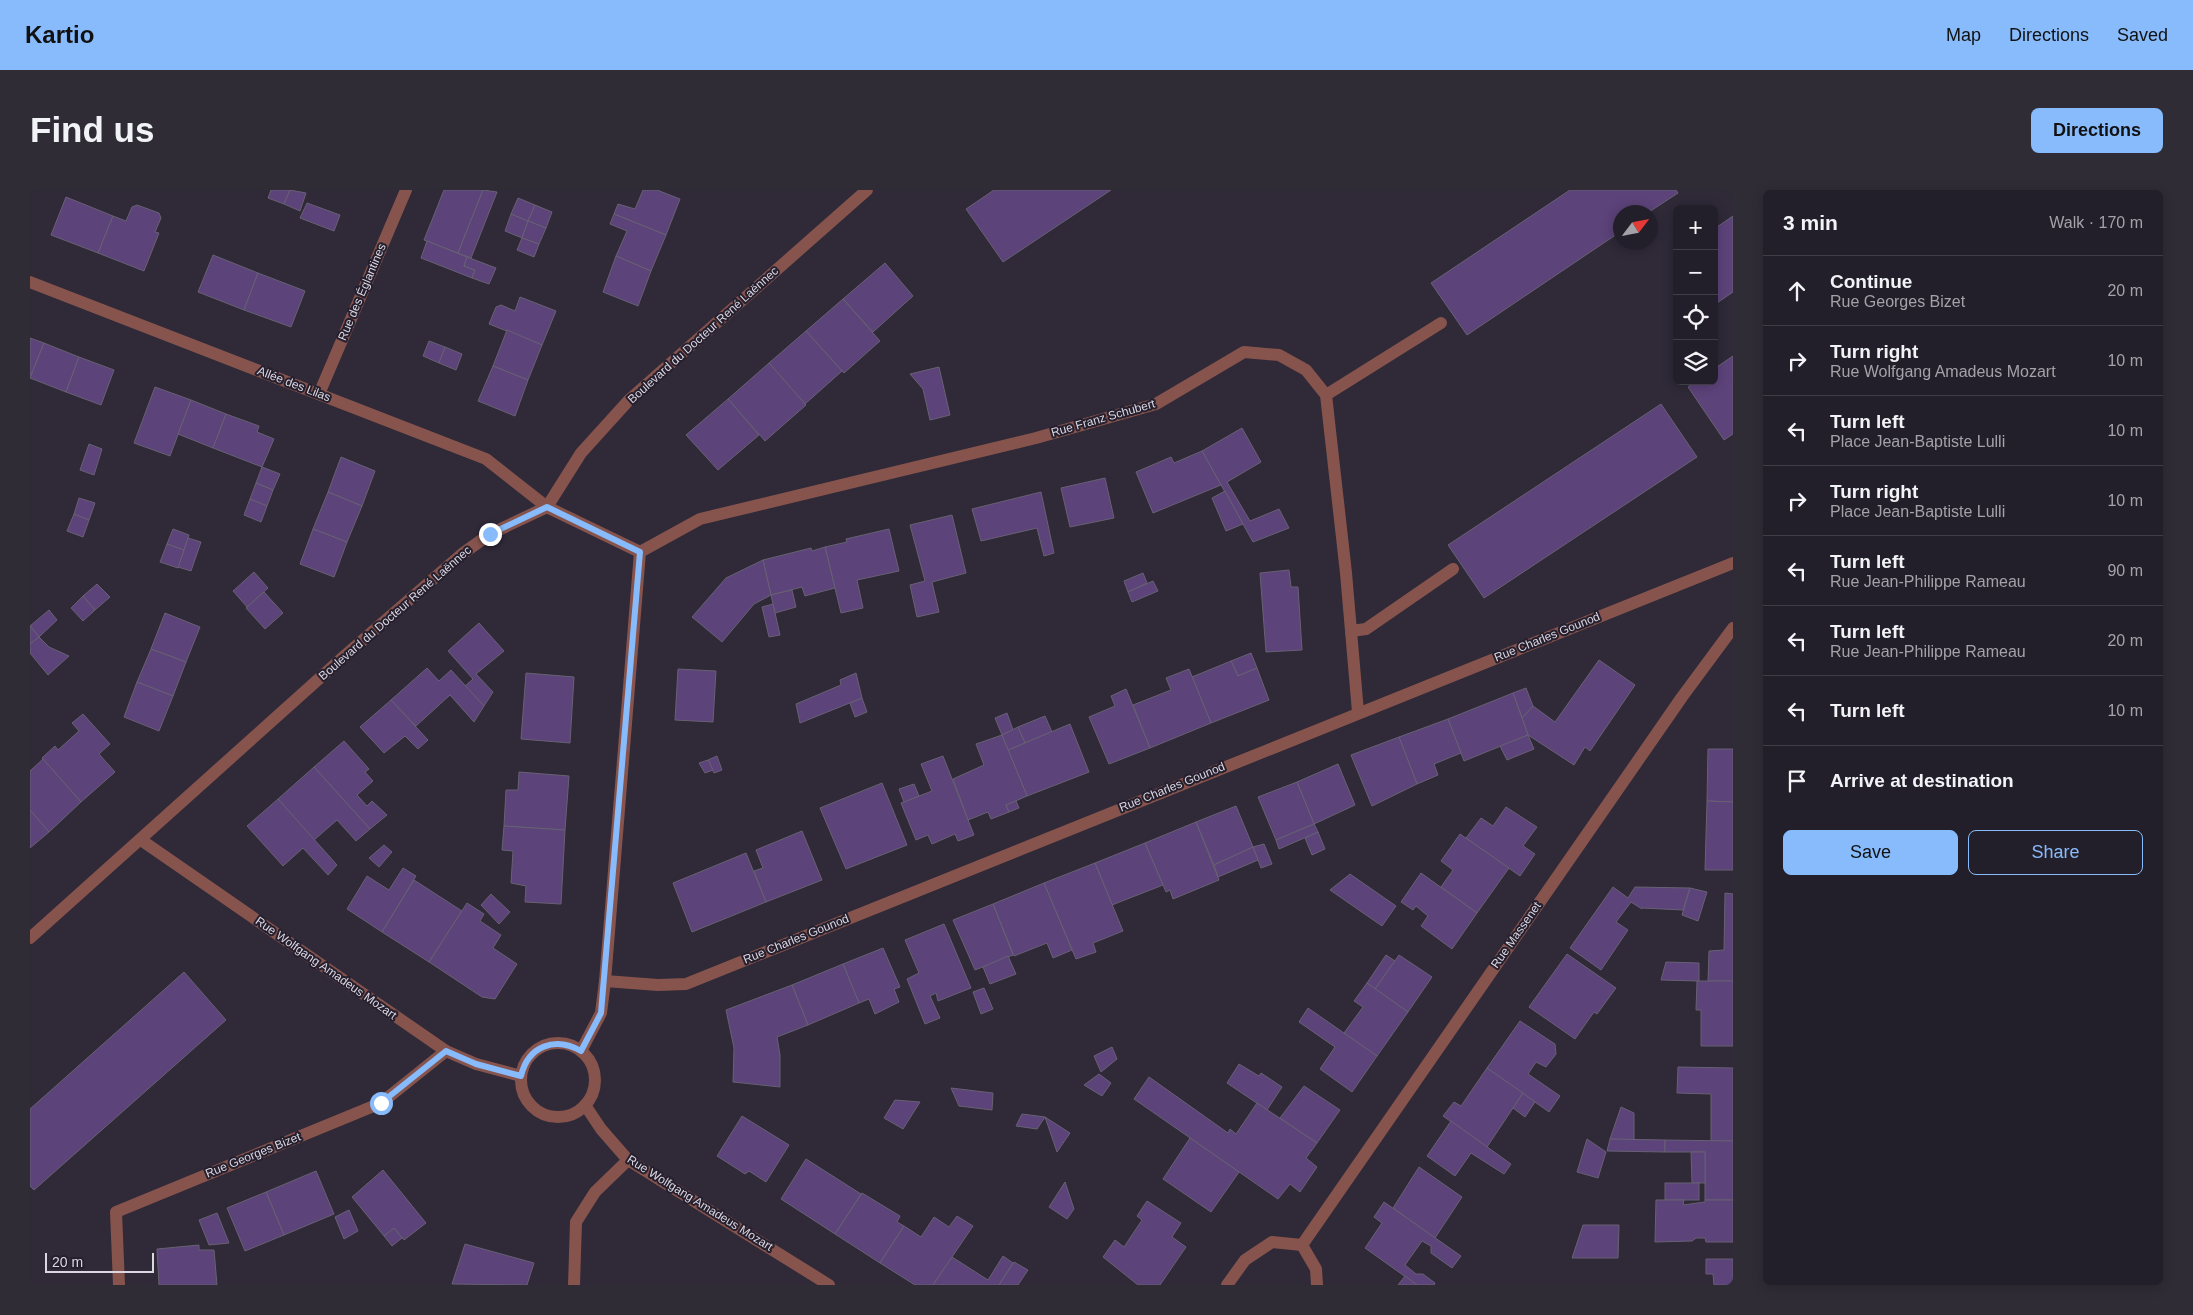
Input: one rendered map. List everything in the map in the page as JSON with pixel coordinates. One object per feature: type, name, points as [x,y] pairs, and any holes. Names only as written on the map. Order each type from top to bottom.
[{"type":"street","name":"Rue des Églantines","points":[[319,394],[406,190]]},
{"type":"street","name":"Boulevard du Docteur René Laënnec","points":[[30,938],[341,659],[462,554],[490,534],[547,507],[581,453],[629,400],[867,190]]},
{"type":"street","name":"Allée des Lilas","points":[[30,282],[486,460],[547,507],[640,552]]},
{"type":"street","points":[[1358,712],[1326,395],[1441,323]]},
{"type":"street","name":"Rue Franz Schubert","points":[[640,552],[700,519],[1036,438],[1156,404],[1244,352],[1278,354],[1306,370],[1326,395]]},
{"type":"street","points":[[581,1051],[601,1013],[605,981],[640,552]]},
{"type":"street","name":"Rue Charles Gounod","points":[[605,981],[658,985],[686,984],[1358,712],[1733,563]]},
{"type":"street","points":[[1351,631],[1366,628],[1453,569]]},
{"type":"street","name":"Rue Massenet","points":[[1302,1245],[1682,697],[1733,628]]},
{"type":"street","name":"Rue Wolfgang Amadeus Mozart","points":[[141,840],[446,1051],[476,1064],[521,1076]]},
{"type":"street","points":[[560,1043],[571,1045],[581,1051],[589,1060],[594,1071],[592,1095],[585,1105],[565,1117],[553,1117],[542,1114],[532,1108],[525,1098],[521,1087],[521,1076],[526,1060],[538,1048],[560,1043]]},
{"type":"street","name":"Rue Georges Bizet","points":[[119,1285],[116,1212],[381,1103],[446,1051]]},
{"type":"street","name":"Rue Wolfgang Amadeus Mozart","points":[[585,1105],[601,1129],[628,1160],[829,1285]]},
{"type":"street","points":[[574,1285],[576,1222],[595,1192],[628,1160]]},
{"type":"street","points":[[1227,1285],[1245,1260],[1272,1242],[1302,1245],[1316,1269],[1317,1285]]},
{"type":"building","points":[[271,190],[290,190],[284,204],[268,198]]},
{"type":"building","points":[[290,190],[306,193],[300,211],[284,204]]},
{"type":"building","points":[[444,190],[483,190],[458,253],[424,240]]},
{"type":"building","points":[[483,190],[497,192],[471,258],[458,253]]},
{"type":"building","points":[[643,190],[657,190],[680,199],[666,235],[614,214],[618,204],[635,209]]},
{"type":"building","points":[[994,190],[1111,190],[1003,262],[966,209]]},
{"type":"building","points":[[1570,190],[1676,190],[1678,193],[1658,206],[1613,205],[1613,237],[1467,335],[1431,283]]},
{"type":"building","points":[[66,197],[113,216],[98,253],[51,235]]},
{"type":"building","points":[[518,198],[535,205],[528,221],[511,214]]},
{"type":"building","points":[[307,203],[340,215],[334,231],[300,218]]},
{"type":"building","points":[[137,205],[159,213],[161,218],[155,232],[159,233],[144,271],[98,253],[113,216],[126,221],[132,207]]},
{"type":"building","points":[[535,205],[552,212],[546,228],[528,221]]},
{"type":"building","points":[[511,214],[528,221],[522,238],[505,231]]},
{"type":"building","points":[[614,214],[666,235],[651,271],[616,256],[627,231],[610,224]]},
{"type":"building","points":[[1733,216],[1733,292],[1718,302],[1718,250],[1718,226]]},
{"type":"building","points":[[528,221],[546,228],[539,244],[522,238]]},
{"type":"building","points":[[522,238],[539,244],[534,257],[517,250]]},
{"type":"building","points":[[427,241],[467,257],[464,266],[475,270],[472,278],[421,258]]},
{"type":"building","points":[[213,255],[258,273],[244,310],[198,292]]},
{"type":"building","points":[[616,256],[651,271],[638,306],[603,292]]},
{"type":"building","points":[[467,257],[496,268],[489,284],[472,278],[475,270],[464,266]]},
{"type":"building","points":[[885,263],[913,296],[873,332],[843,299]]},
{"type":"building","points":[[258,273],[305,291],[291,327],[244,310]]},
{"type":"building","points":[[520,297],[556,311],[542,345],[489,324],[496,307],[501,305],[515,311]]},
{"type":"building","points":[[843,299],[880,341],[844,373],[806,331]]},
{"type":"building","points":[[507,330],[542,345],[528,380],[493,366]]},
{"type":"building","points":[[806,331],[842,371],[805,404],[769,363]]},
{"type":"building","points":[[30,338],[44,343],[30,378]]},
{"type":"building","points":[[429,341],[445,347],[439,363],[423,356]]},
{"type":"building","points":[[44,343],[79,357],[66,392],[30,378]]},
{"type":"building","points":[[445,347],[462,354],[456,370],[439,363]]},
{"type":"building","points":[[1733,356],[1733,434],[1724,440],[1688,387],[1691,385],[1718,385],[1718,366]]},
{"type":"building","points":[[79,357],[114,370],[101,405],[66,392]]},
{"type":"building","points":[[769,363],[806,405],[765,441],[728,399]]},
{"type":"building","points":[[493,366],[528,380],[515,416],[478,401]]},
{"type":"building","points":[[939,367],[950,415],[930,420],[923,389],[910,374]]},
{"type":"building","points":[[155,387],[191,400],[170,456],[134,443]]},
{"type":"building","points":[[728,399],[759,435],[718,470],[686,435]]},
{"type":"building","points":[[191,400],[226,414],[213,448],[178,434]]},
{"type":"building","points":[[1661,404],[1697,457],[1484,598],[1448,545]]},
{"type":"building","points":[[226,414],[259,426],[257,432],[274,439],[262,467],[213,448]]},
{"type":"building","points":[[1242,428],[1261,462],[1227,482],[1250,521],[1279,509],[1289,528],[1253,542],[1202,451]]},
{"type":"building","points":[[89,444],[102,449],[94,475],[80,470]]},
{"type":"building","points":[[1202,451],[1221,485],[1153,513],[1136,472],[1171,457],[1174,463]]},
{"type":"building","points":[[341,457],[375,471],[362,506],[328,492]]},
{"type":"building","points":[[262,467],[280,474],[273,490],[256,483]]},
{"type":"building","points":[[1105,478],[1114,518],[1070,527],[1061,488]]},
{"type":"building","points":[[256,483],[273,490],[267,506],[250,499]]},
{"type":"building","points":[[1225,491],[1243,524],[1226,531],[1212,498]]},
{"type":"building","points":[[328,492],[362,506],[347,542],[313,529]]},
{"type":"building","points":[[1041,492],[1054,553],[1044,556],[1037,528],[981,541],[972,509]]},
{"type":"building","points":[[79,498],[95,503],[89,520],[74,514]]},
{"type":"building","points":[[250,499],[267,506],[261,522],[244,515]]},
{"type":"building","points":[[74,514],[89,520],[83,537],[67,531]]},
{"type":"building","points":[[952,515],[966,573],[932,582],[939,612],[917,617],[910,585],[925,581],[910,525]]},
{"type":"building","points":[[173,529],[189,535],[184,550],[167,544]]},
{"type":"building","points":[[313,529],[347,542],[334,577],[300,564]]},
{"type":"building","points":[[889,529],[899,571],[857,580],[863,608],[841,613],[825,547],[847,542],[846,539]]},
{"type":"building","points":[[188,538],[201,542],[191,571],[178,567]]},
{"type":"building","points":[[167,544],[184,550],[178,568],[160,562]]},
{"type":"building","points":[[825,547],[835,588],[805,596],[802,587],[771,595],[763,560],[811,548],[812,551]]},
{"type":"building","points":[[763,560],[771,595],[754,604],[722,642],[692,617],[726,578]]},
{"type":"building","points":[[1289,570],[1291,587],[1298,587],[1302,650],[1266,652],[1260,573]]},
{"type":"building","points":[[254,572],[268,588],[247,607],[233,591]]},
{"type":"building","points":[[1143,573],[1147,583],[1128,592],[1124,581]]},
{"type":"building","points":[[1153,581],[1158,591],[1132,602],[1128,592]]},
{"type":"building","points":[[97,584],[110,597],[95,610],[83,596]]},
{"type":"building","points":[[792,590],[796,607],[775,613],[771,595]]},
{"type":"building","points":[[264,592],[283,613],[265,629],[246,608]]},
{"type":"building","points":[[83,596],[95,610],[83,621],[71,608]]},
{"type":"building","points":[[773,604],[780,635],[769,637],[762,607]]},
{"type":"building","points":[[49,610],[57,620],[39,637],[30,626]]},
{"type":"building","points":[[165,613],[200,627],[186,662],[151,649]]},
{"type":"building","points":[[479,623],[504,651],[476,674],[493,692],[484,706],[465,686],[473,679],[448,651]]},
{"type":"building","points":[[30,626],[39,637],[30,644]]},
{"type":"building","points":[[39,637],[49,647],[69,656],[48,675],[30,653],[30,644]]},
{"type":"building","points":[[151,649],[186,662],[173,696],[137,682]]},
{"type":"building","points":[[1251,653],[1257,668],[1238,676],[1231,661]]},
{"type":"building","points":[[1599,660],[1635,685],[1590,751],[1585,747],[1574,765],[1528,735],[1522,718],[1533,706],[1555,722]]},
{"type":"building","points":[[1231,661],[1238,676],[1257,668],[1269,700],[1211,723],[1192,677]]},
{"type":"building","points":[[427,668],[439,681],[451,670],[484,706],[474,722],[450,695],[416,726],[391,700]]},
{"type":"building","points":[[678,669],[716,671],[713,722],[675,720]]},
{"type":"building","points":[[1189,669],[1211,723],[1150,748],[1133,705],[1171,690],[1166,678]]},
{"type":"building","points":[[526,673],[574,677],[570,743],[521,739]]},
{"type":"building","points":[[856,673],[862,698],[800,723],[796,704],[841,685],[840,680]]},
{"type":"building","points":[[137,682],[173,696],[159,731],[124,717]]},
{"type":"building","points":[[1526,688],[1533,706],[1522,718],[1513,693]]},
{"type":"building","points":[[1126,689],[1150,748],[1109,764],[1089,717],[1115,706],[1111,696]]},
{"type":"building","points":[[1513,693],[1528,735],[1464,761],[1448,719]]},
{"type":"building","points":[[862,698],[867,712],[855,717],[850,703]]},
{"type":"building","points":[[391,700],[428,740],[418,749],[405,736],[384,753],[360,727]]},
{"type":"building","points":[[1007,713],[1013,730],[1002,735],[995,718]]},
{"type":"building","points":[[83,714],[110,744],[99,754],[115,772],[81,802],[42,758],[55,746],[58,750],[79,731],[72,723]]},
{"type":"building","points":[[1045,716],[1052,732],[1025,743],[1018,727]]},
{"type":"building","points":[[1448,719],[1461,753],[1434,764],[1438,775],[1417,784],[1399,737]]},
{"type":"building","points":[[1070,724],[1089,772],[1027,796],[1008,750]]},
{"type":"building","points":[[1018,727],[1025,743],[1008,750],[1002,735]]},
{"type":"building","points":[[1002,735],[1027,796],[1006,805],[1009,812],[991,819],[988,812],[968,820],[953,779],[984,765],[976,744]]},
{"type":"building","points":[[1528,735],[1534,749],[1507,760],[1500,746]]},
{"type":"building","points":[[1399,737],[1417,784],[1372,806],[1351,755]]},
{"type":"building","points":[[344,741],[369,769],[365,772],[373,781],[357,795],[367,806],[372,801],[387,815],[370,829],[314,767]]},
{"type":"building","points":[[1708,749],[1733,749],[1733,802],[1707,801]]},
{"type":"building","points":[[717,756],[722,770],[714,773],[708,760]]},
{"type":"building","points":[[943,756],[974,835],[958,841],[955,834],[932,844],[928,835],[916,840],[901,803],[932,791],[921,764]]},
{"type":"building","points":[[43,759],[81,802],[49,832],[30,810],[30,771]]},
{"type":"building","points":[[708,760],[713,770],[705,773],[699,763]]},
{"type":"building","points":[[1338,764],[1355,805],[1314,824],[1297,782]]},
{"type":"building","points":[[314,767],[370,829],[356,841],[337,820],[314,840],[278,799]]},
{"type":"building","points":[[519,772],[569,776],[565,830],[504,826],[506,790],[518,790]]},
{"type":"building","points":[[1297,782],[1314,824],[1276,840],[1258,797]]},
{"type":"building","points":[[882,783],[907,845],[846,869],[820,808]]},
{"type":"building","points":[[914,784],[919,796],[904,802],[899,789]]},
{"type":"building","points":[[278,799],[337,865],[328,875],[303,848],[283,866],[247,826]]},
{"type":"building","points":[[1016,801],[1019,808],[1009,812],[1006,805]]},
{"type":"building","points":[[1707,801],[1733,802],[1733,870],[1705,870]]},
{"type":"building","points":[[1236,806],[1253,847],[1214,865],[1196,822]]},
{"type":"building","points":[[1506,807],[1537,827],[1523,846],[1535,854],[1520,876],[1466,838],[1481,818],[1493,826]]},
{"type":"building","points":[[30,810],[49,832],[30,848]]},
{"type":"building","points":[[1196,822],[1219,880],[1173,899],[1170,890],[1166,892],[1145,843]]},
{"type":"building","points":[[1314,824],[1318,832],[1279,849],[1276,840]]},
{"type":"building","points":[[504,826],[565,830],[561,904],[525,902],[526,886],[511,883],[513,851],[502,850]]},
{"type":"building","points":[[802,831],[822,880],[766,902],[754,871],[763,868],[756,850]]},
{"type":"building","points":[[1318,832],[1325,849],[1312,855],[1305,838]]},
{"type":"building","points":[[1460,834],[1509,868],[1477,913],[1441,887],[1453,870],[1441,861]]},
{"type":"building","points":[[1145,843],[1163,885],[1112,905],[1095,863]]},
{"type":"building","points":[[1264,844],[1272,864],[1261,868],[1253,847]]},
{"type":"building","points":[[384,845],[392,852],[379,867],[369,858]]},
{"type":"building","points":[[1253,847],[1258,860],[1218,877],[1214,865]]},
{"type":"building","points":[[746,853],[766,902],[692,932],[673,883]]},
{"type":"building","points":[[1095,863],[1123,931],[1093,943],[1096,952],[1076,959],[1044,883]]},
{"type":"building","points":[[403,868],[416,876],[382,932],[347,909],[367,876],[389,890]]},
{"type":"building","points":[[1421,873],[1477,913],[1452,949],[1421,926],[1428,916],[1416,906],[1413,910],[1401,902]]},
{"type":"building","points":[[1350,874],[1396,906],[1382,926],[1330,890]]},
{"type":"building","points":[[414,880],[462,911],[429,962],[382,932]]},
{"type":"building","points":[[1044,883],[1072,950],[1053,958],[1047,943],[1014,956],[993,904]]},
{"type":"building","points":[[1613,887],[1628,898],[1635,887],[1690,888],[1683,910],[1642,909],[1631,902],[1616,922],[1628,930],[1601,970],[1570,948]]},
{"type":"building","points":[[1690,888],[1707,892],[1698,921],[1682,915]]},
{"type":"building","points":[[1725,893],[1733,894],[1733,981],[1708,981],[1709,951],[1724,950]]},
{"type":"building","points":[[491,894],[510,912],[499,924],[481,905]]},
{"type":"building","points":[[467,903],[484,914],[480,921],[501,935],[493,948],[517,964],[495,999],[482,997],[429,962]]},
{"type":"building","points":[[993,904],[1013,955],[975,970],[953,920]]},
{"type":"building","points":[[944,924],[971,988],[938,1001],[936,993],[930,996],[940,1018],[925,1024],[907,979],[919,973],[905,940]]},
{"type":"building","points":[[883,948],[900,987],[894,989],[899,1002],[875,1014],[869,999],[859,1003],[843,964]]},
{"type":"building","points":[[1567,954],[1616,988],[1597,1014],[1594,1012],[1575,1039],[1529,1007]]},
{"type":"building","points":[[1386,955],[1395,961],[1375,989],[1367,983]]},
{"type":"building","points":[[1399,955],[1432,977],[1408,1012],[1375,989]]},
{"type":"building","points":[[1008,956],[1016,974],[990,984],[983,967]]},
{"type":"building","points":[[1666,962],[1699,963],[1699,981],[1661,980]]},
{"type":"building","points":[[843,964],[859,1003],[808,1025],[792,985]]},
{"type":"building","points":[[184,972],[226,1020],[34,1190],[30,1186],[30,1109]]},
{"type":"building","points":[[1697,981],[1733,981],[1733,1046],[1701,1046],[1701,1010],[1696,1010]]},
{"type":"building","points":[[1367,983],[1408,1012],[1377,1056],[1344,1033],[1363,1007],[1354,1001]]},
{"type":"building","points":[[792,985],[808,1025],[777,1037],[780,1055],[780,1087],[733,1082],[734,1048],[726,1010]]},
{"type":"building","points":[[984,988],[993,1009],[981,1014],[973,992]]},
{"type":"building","points":[[1308,1008],[1377,1056],[1352,1092],[1320,1069],[1335,1047],[1299,1022]]},
{"type":"building","points":[[1520,1021],[1555,1044],[1556,1054],[1546,1067],[1536,1062],[1528,1074],[1560,1096],[1549,1112],[1487,1068]]},
{"type":"building","points":[[1112,1047],[1117,1059],[1101,1072],[1094,1056]]},
{"type":"building","points":[[1239,1064],[1259,1076],[1261,1073],[1282,1087],[1267,1110],[1227,1083]]},
{"type":"building","points":[[1678,1067],[1733,1068],[1733,1141],[1711,1141],[1711,1094],[1677,1093]]},
{"type":"building","points":[[1487,1068],[1523,1093],[1487,1147],[1443,1116],[1454,1102],[1461,1106]]},
{"type":"building","points":[[1099,1074],[1111,1083],[1102,1096],[1084,1085]]},
{"type":"building","points":[[1149,1077],[1228,1133],[1230,1129],[1236,1134],[1257,1103],[1317,1143],[1306,1158],[1317,1167],[1300,1192],[1290,1184],[1278,1199],[1134,1099]]},
{"type":"building","points":[[1304,1086],[1340,1110],[1317,1143],[1280,1118]]},
{"type":"building","points":[[951,1088],[993,1093],[992,1110],[959,1106]]},
{"type":"building","points":[[1523,1093],[1535,1102],[1525,1117],[1513,1108]]},
{"type":"building","points":[[895,1100],[920,1102],[903,1129],[884,1118]]},
{"type":"building","points":[[1621,1107],[1634,1113],[1634,1140],[1610,1139]]},
{"type":"building","points":[[1022,1114],[1045,1117],[1037,1129],[1016,1126]]},
{"type":"building","points":[[742,1116],[789,1145],[766,1182],[749,1171],[745,1174],[717,1156]]},
{"type":"building","points":[[1045,1117],[1070,1133],[1057,1152]]},
{"type":"building","points":[[1451,1121],[1511,1164],[1504,1174],[1471,1153],[1455,1176],[1427,1156]]},
{"type":"building","points":[[1190,1138],[1239,1172],[1211,1212],[1163,1179]]},
{"type":"building","points":[[1587,1139],[1606,1152],[1598,1178],[1577,1172]]},
{"type":"building","points":[[1610,1139],[1665,1140],[1665,1152],[1607,1151]]},
{"type":"building","points":[[1665,1140],[1733,1141],[1733,1200],[1705,1200],[1705,1152],[1665,1152]]},
{"type":"building","points":[[1691,1152],[1705,1152],[1705,1183],[1692,1183]]},
{"type":"building","points":[[806,1159],[861,1194],[835,1234],[781,1199]]},
{"type":"building","points":[[1419,1167],[1462,1197],[1435,1238],[1393,1208]]},
{"type":"building","points":[[383,1170],[426,1223],[404,1240],[394,1228],[384,1236],[352,1197]]},
{"type":"building","points":[[316,1171],[334,1214],[284,1235],[266,1192]]},
{"type":"building","points":[[1065,1182],[1074,1209],[1067,1219],[1049,1207]]},
{"type":"building","points":[[1665,1183],[1699,1183],[1699,1200],[1665,1200]]},
{"type":"building","points":[[266,1192],[284,1235],[245,1251],[227,1208]]},
{"type":"building","points":[[862,1193],[900,1216],[897,1222],[904,1226],[880,1263],[835,1234]]},
{"type":"building","points":[[1656,1200],[1684,1200],[1683,1205],[1705,1202],[1705,1200],[1733,1200],[1733,1242],[1706,1242],[1705,1238],[1696,1238],[1692,1241],[1655,1242]]},
{"type":"building","points":[[1147,1201],[1181,1223],[1172,1237],[1186,1247],[1160,1285],[1138,1285],[1103,1257],[1115,1240],[1124,1247],[1142,1220],[1137,1216]]},
{"type":"building","points":[[1384,1202],[1461,1256],[1452,1268],[1431,1253],[1431,1246],[1422,1241],[1405,1265],[1416,1274],[1423,1274],[1435,1283],[1434,1285],[1417,1285],[1365,1248],[1382,1223],[1374,1217]]},
{"type":"building","points":[[349,1210],[358,1231],[344,1239],[335,1217]]},
{"type":"building","points":[[217,1213],[229,1243],[209,1245],[199,1220]]},
{"type":"building","points":[[957,1216],[973,1226],[933,1285],[915,1285],[880,1263],[904,1226],[921,1237],[934,1217],[949,1227]]},
{"type":"building","points":[[1583,1225],[1619,1225],[1618,1258],[1572,1258]]},
{"type":"building","points":[[394,1228],[402,1238],[392,1246],[384,1236]]},
{"type":"building","points":[[465,1244],[534,1263],[527,1285],[452,1284]]},
{"type":"building","points":[[199,1245],[199,1250],[214,1250],[217,1285],[159,1285],[157,1249]]},
{"type":"building","points":[[1003,1256],[1013,1263],[999,1285],[933,1285],[952,1257],[988,1280]]},
{"type":"building","points":[[1706,1259],[1733,1259],[1733,1285],[1714,1285],[1713,1274],[1706,1274]]},
{"type":"building","points":[[1014,1262],[1028,1270],[1018,1285],[999,1285]]},
{"type":"building","points":[[1405,1276],[1417,1285],[1398,1285]]},
{"type":"route","points":[[381,1103],[446,1051],[476,1064],[521,1076],[524,1065],[530,1055],[538,1048],[560,1043],[571,1045],[581,1051],[601,1013],[640,552],[547,507],[490,534]]}]
